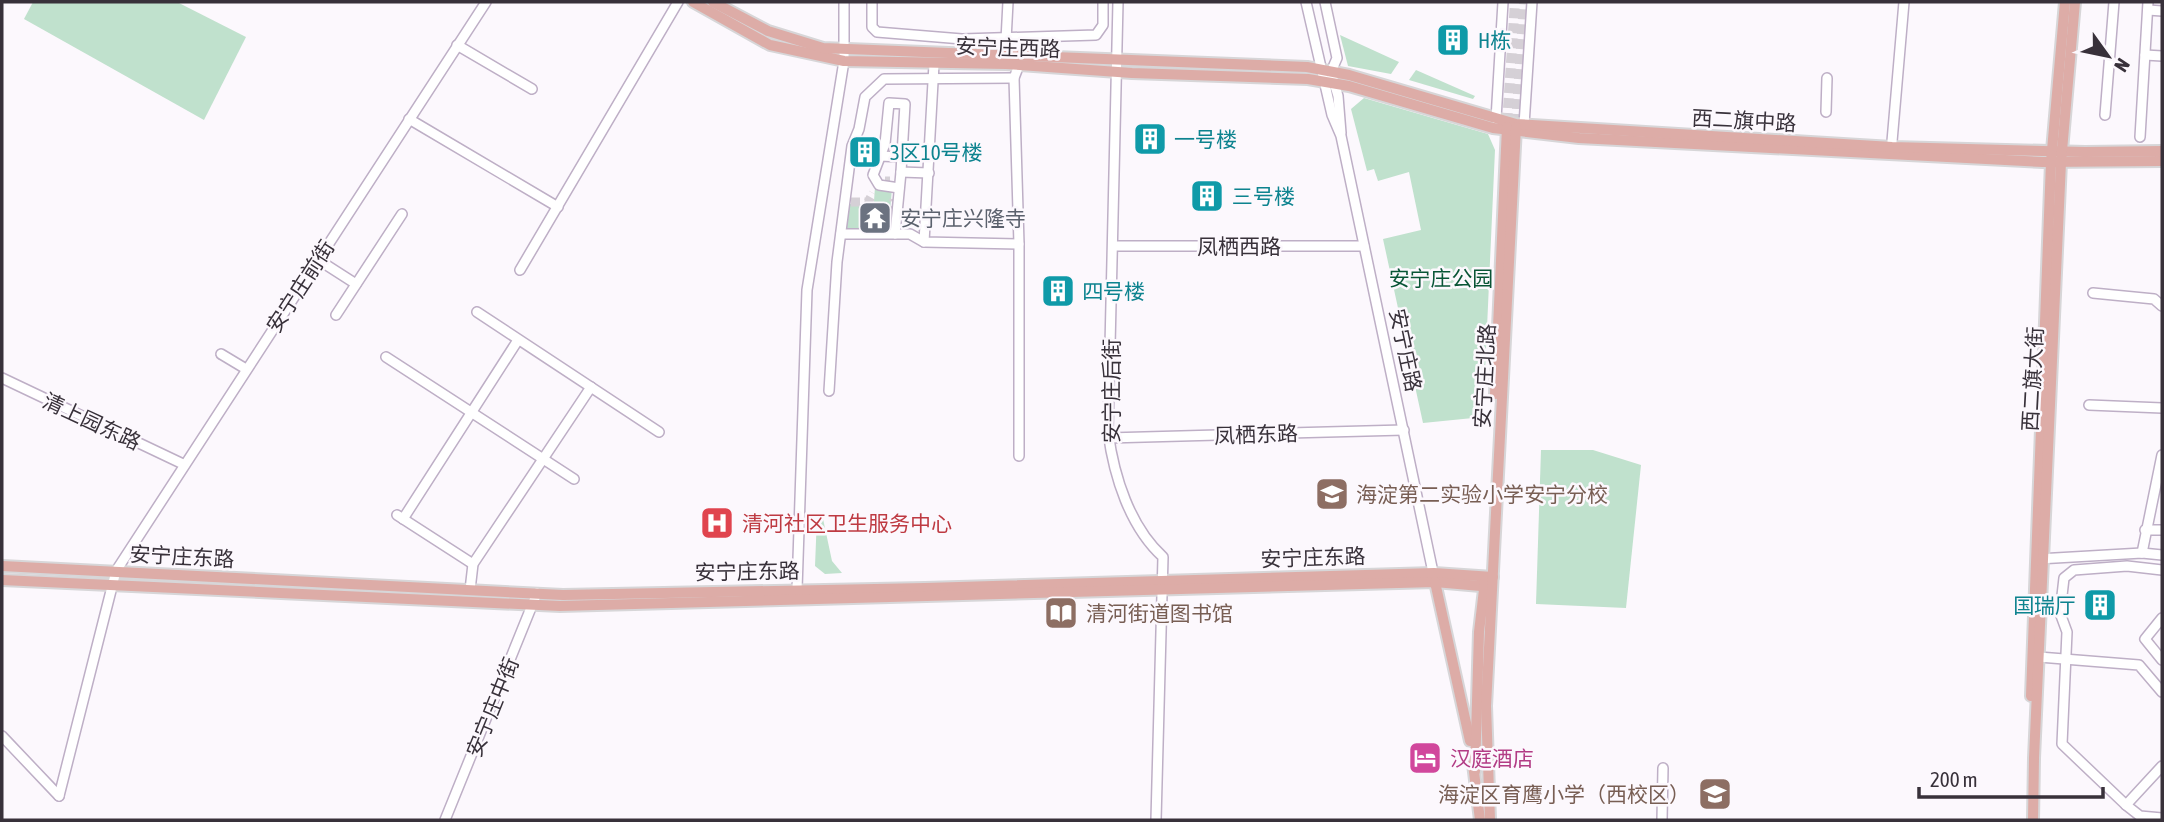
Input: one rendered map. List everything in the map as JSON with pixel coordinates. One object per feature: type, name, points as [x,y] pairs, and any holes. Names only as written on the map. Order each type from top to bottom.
[{"type":"main road","name":"安宁庄西路","points":[[693,2],[770,45],[844,56],[934,64],[1005,59],[1019,65],[1328,77]]},
{"type":"main road","name":"安宁庄西路","points":[[713,2],[782,37],[844,56]]},
{"type":"main road","name":"西二旗大街","points":[[2034,758],[2030,740],[2064,2]]},
{"type":"main road","name":"西二旗大街","points":[[2057,157],[2075,2]]},
{"type":"main road","points":[[844,56],[1005,59],[1117,67]]},
{"type":"main road","name":"西二旗中路","points":[[1328,77],[1511,126],[1892,151],[2162,161]]},
{"type":"main road","name":"安宁庄北路","points":[[1489,581],[1511,126]]},
{"type":"main road","name":"西二旗中路","points":[[2057,157],[2162,151]]},
{"type":"main road","name":"西二旗大街","points":[[2033,820],[2039,657],[2038,559]]},
{"type":"main road","name":"安宁庄东路","points":[[2,566],[470,590],[536,598],[560,606],[1434,577],[1489,581]]},
{"type":"main road","name":"安宁庄路","points":[[1434,577],[1475,771],[1480,820]]},
{"type":"main road","name":"安宁庄东路","points":[[2,580],[536,598],[797,589],[1163,586]]},
{"type":"main road","points":[[1489,581],[1485,729],[1490,820]]},
{"type":"main road","name":"安宁庄路","points":[[1475,771],[1479,632],[1489,581]]},
{"type":"street","name":"安宁庄前街","points":[[113,585],[116,571],[183,464],[485,2]]},
{"type":"street","points":[[520,270],[678,2]]},
{"type":"street","points":[[797,589],[807,290],[844,56],[844,2]]},
{"type":"street","points":[[873,2],[872,27],[883,34],[962,39],[1096,34],[1103,25],[1104,2]]},
{"type":"street","points":[[1005,59],[1008,2]]},
{"type":"street","name":"安宁庄后街","points":[[1118,2],[1108,438],[1112,463],[1144,539],[1163,557],[1156,820]]},
{"type":"street","name":"安宁庄路","points":[[1306,2],[1317,56],[1328,77],[1434,577]]},
{"type":"street","name":"安宁庄路","points":[[1325,2],[1336,58],[1328,77]]},
{"type":"street","points":[[1503,2],[1511,126]]},
{"type":"street","points":[[1511,126],[1532,2]]},
{"type":"street","points":[[1892,151],[1903,2]]},
{"type":"street","points":[[2105,116],[2114,2]]},
{"type":"street","points":[[2140,137],[2148,6],[2162,11]]},
{"type":"street","points":[[457,45],[532,89]]},
{"type":"street","points":[[2145,55],[2162,57]]},
{"type":"street","points":[[924,242],[934,64]]},
{"type":"street","points":[[1019,65],[1014,78],[1019,244],[1019,456]]},
{"type":"street","points":[[829,391],[841,234],[848,201],[852,146],[859,129],[865,96],[884,79],[934,81],[1014,78]]},
{"type":"street","points":[[1826,112],[1828,78]]},
{"type":"street","points":[[893,185],[880,185],[873,175],[886,144],[888,114],[904,116],[901,172],[893,185],[893,235]]},
{"type":"street","points":[[408,119],[558,206]]},
{"type":"street","points":[[880,156],[902,157]]},
{"type":"street","points":[[901,172],[929,173]]},
{"type":"street","points":[[336,315],[402,214]]},
{"type":"street","points":[[892,215],[893,235]]},
{"type":"street","points":[[841,234],[910,234],[924,242],[1019,244]]},
{"type":"street","name":"凤栖西路","points":[[1114,246],[1364,246]]},
{"type":"street","points":[[317,258],[356,284]]},
{"type":"street","points":[[2093,293],[2154,299],[2162,306]]},
{"type":"street","points":[[477,312],[659,432]]},
{"type":"street","points":[[473,564],[400,517],[518,340]]},
{"type":"street","points":[[221,354],[246,369]]},
{"type":"street","points":[[386,357],[574,479]]},
{"type":"street","name":"清上园东路","points":[[2,377],[183,464]]},
{"type":"street","points":[[470,590],[473,564],[591,387]]},
{"type":"street","points":[[2089,405],[2162,408]]},
{"type":"street","name":"凤栖东路","points":[[1108,438],[1404,430]]},
{"type":"street","points":[[2142,553],[2162,455]]},
{"type":"street","points":[[2145,530],[2162,530]]},
{"type":"street","points":[[2038,559],[2142,553],[2162,555]]},
{"type":"street","points":[[2162,570],[2127,566],[2071,571],[2061,588],[2060,612],[2067,632],[2062,744],[2140,816],[2162,818]]},
{"type":"street","points":[[2,736],[59,796],[113,585]]},
{"type":"street","name":"安宁庄中街","points":[[445,820],[536,598]]},
{"type":"street","points":[[2039,657],[2066,657],[2142,666],[2159,656],[2146,637],[2162,618]]},
{"type":"street","points":[[2142,666],[2162,692]]},
{"type":"street","points":[[2126,805],[2162,766]]},
{"type":"street","points":[[1662,820],[1663,768]]},
{"type":"green space","points":[[33,2],[177,2],[246,37],[204,120],[24,19]]},
{"type":"green space","points":[[1340,35],[1399,62],[1391,74],[1348,66]]},
{"type":"green space","points":[[1416,70],[1475,96],[1473,99],[1409,80]]},
{"type":"green space","name":"安宁庄公园","points":[[1364,98],[1488,134],[1495,150],[1483,417],[1423,423],[1383,239],[1421,230],[1409,172],[1378,181],[1374,169],[1367,171],[1351,109]]},
{"type":"green space","points":[[875,187],[892,188],[888,235],[845,232],[848,204],[870,205],[874,201]]},
{"type":"green space","points":[[1541,450],[1593,450],[1641,465],[1626,608],[1536,604]]},
{"type":"green space","points":[[822,514],[832,561],[842,573],[825,574],[815,566],[817,516]]},
{"type":"tunnel","points":[[1507,123],[1515,2]]},
{"type":"tunnel","points":[[1516,124],[1524,2]]},
{"type":"tunnel","points":[[885,181],[890,181]]},
{"type":"tunnel","points":[[851,202],[868,202],[873,193]]},
{"type":"tunnel","points":[[893,215],[894,199]]},
{"type":"place","name":"H栋","points":[[1453,40]]},
{"type":"place","name":"一号楼","points":[[1150,139]]},
{"type":"place","name":"3区10号楼","points":[[865,152]]},
{"type":"place","name":"三号楼","points":[[1207,196]]},
{"type":"place","name":"安宁庄兴隆寺","points":[[875,218]]},
{"type":"place","name":"四号楼","points":[[1058,291]]},
{"type":"place","name":"海淀第二实验小学安宁分校","points":[[1332,494]]},
{"type":"place","name":"清河社区卫生服务中心","points":[[717,523]]},
{"type":"place","name":"国瑞厅","points":[[2100,605]]},
{"type":"place","name":"清河街道图书馆","points":[[1061,613]]},
{"type":"place","name":"汉庭酒店","points":[[1425,758]]},
{"type":"place","name":"海淀区育鹰小学（西校区）","points":[[1715,794]]}]
